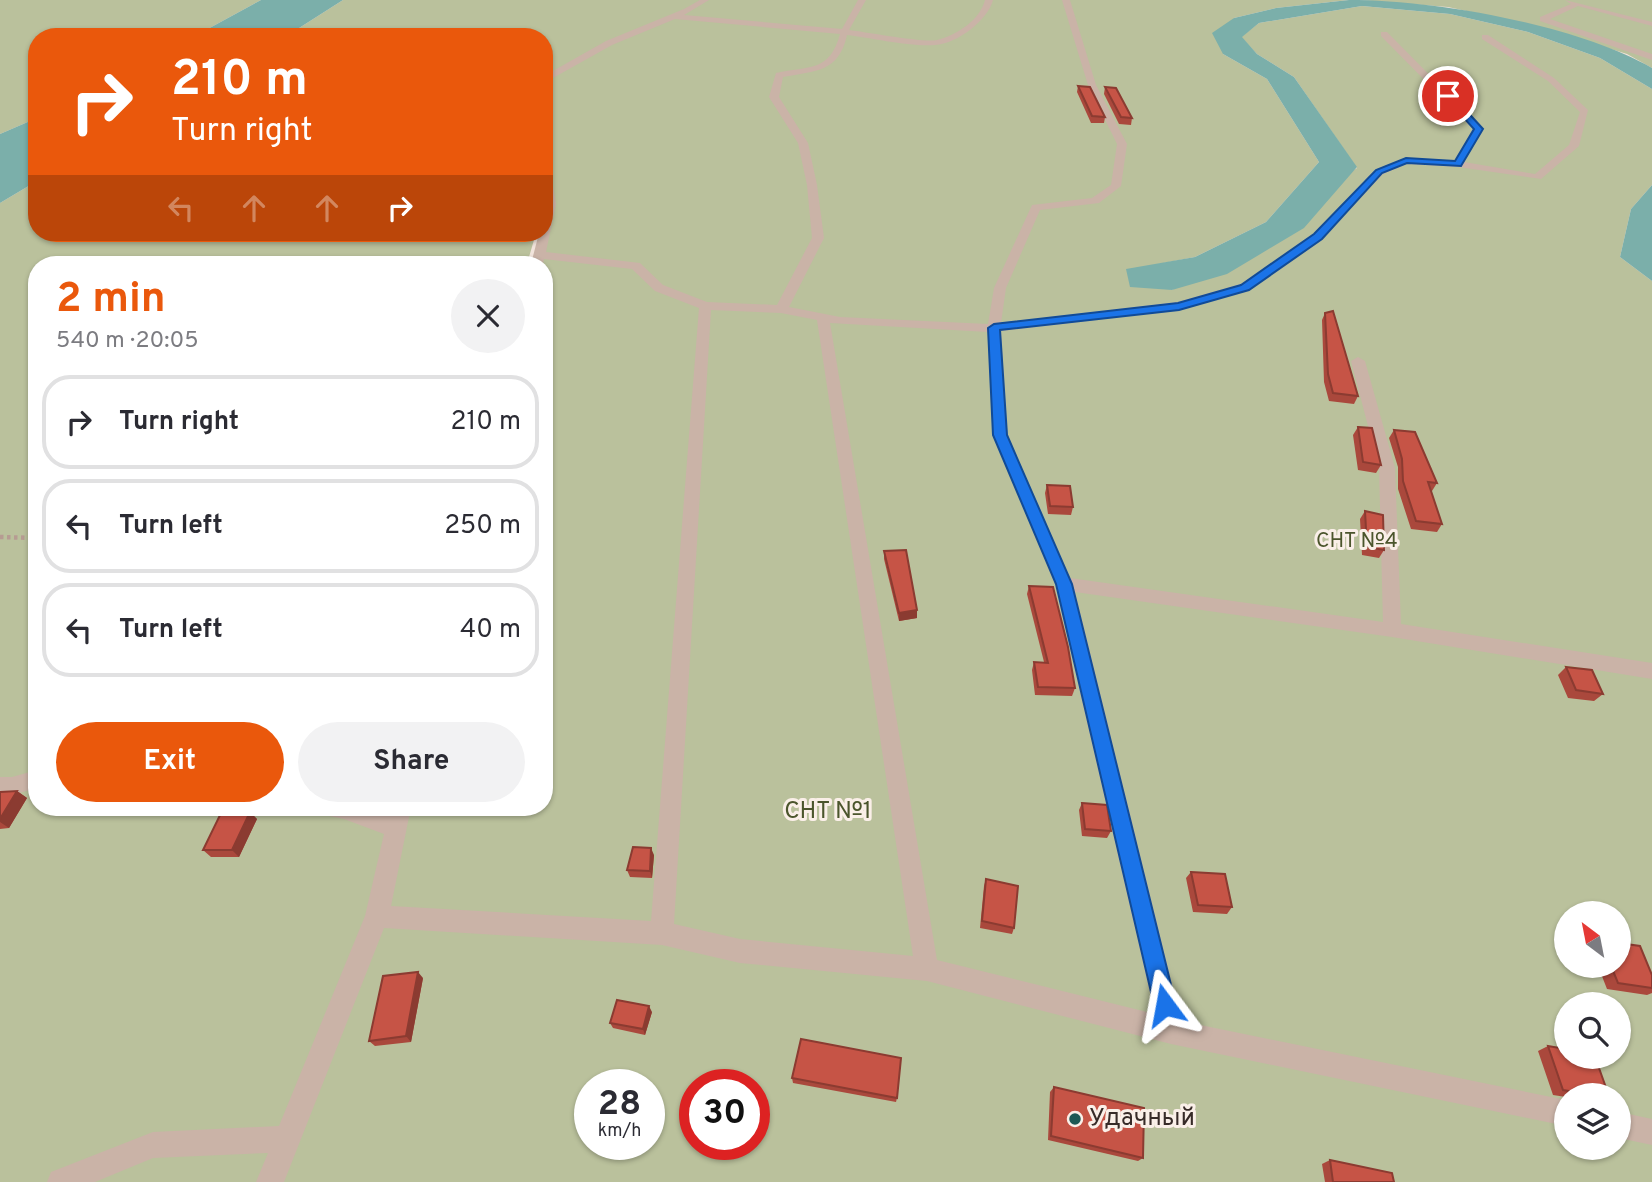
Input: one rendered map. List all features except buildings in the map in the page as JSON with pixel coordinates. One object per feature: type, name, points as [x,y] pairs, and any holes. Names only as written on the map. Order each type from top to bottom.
[{"type":"street","points":[[553,75],[609,43],[705,0]]},
{"type":"street","points":[[782,309],[818,238],[812,185],[803,143],[774,97],[779,75],[820,68],[838,53],[845,32],[862,0]]},
{"type":"street","points":[[672,16],[936,43],[970,27],[986,12],[989,0]]},
{"type":"street","points":[[1066,0],[1092,85],[1122,144],[1116,186],[1095,201],[1036,207],[1000,288],[994,328],[1000,435],[1064,584],[1171,1031]]},
{"type":"street","points":[[1564,0],[1652,23]]},
{"type":"street","points":[[1577,4],[1542,19],[1652,57]]},
{"type":"street","points":[[1384,34],[1478,129],[1458,164]]},
{"type":"street","points":[[553,261],[636,266],[659,288],[705,306],[782,309],[840,321],[994,328],[1179,306],[1245,287],[1318,236],[1379,172],[1406,161],[1458,164],[1537,177],[1574,146],[1585,112],[1568,93],[1531,64],[1485,37]]},
{"type":"street","points":[[662,933],[705,306]]},
{"type":"street","points":[[823,318],[927,970]]},
{"type":"street","points":[[1358,361],[1387,468],[1392,630]]},
{"type":"street","points":[[1064,584],[1392,630],[1652,671]]},
{"type":"street","points":[[0,786],[28,782]]},
{"type":"street","points":[[270,1182],[377,916],[398,817]]},
{"type":"street","points":[[377,916],[662,933],[740,951],[927,970],[1171,1031],[1554,1111]]},
{"type":"street","points":[[1631,1128],[1652,1132]]},
{"type":"street","points":[[61,1182],[153,1145],[286,1139]]},
{"type":"path","points":[[0,537],[28,538]]},
{"type":"green space","points":[[0,0],[261,0],[210,28],[28,28],[28,122],[0,134]]},
{"type":"green space","points":[[343,0],[1349,0],[1276,8],[1234,18],[1223,54],[1267,79],[1319,162],[1266,222],[1195,257],[1127,270],[1172,290],[1357,168],[1294,77],[1257,54],[1241,37],[1259,23],[1362,6],[1450,14],[1528,32],[1600,58],[1652,89],[1652,185],[1631,209],[1620,257],[1652,281],[1652,1182],[0,1182],[0,203],[28,186],[28,242],[533,242],[529,256],[28,256],[28,816],[553,816],[553,256],[539,256],[543,242],[553,242],[553,76],[596,50],[553,72],[553,28],[299,28]]},
{"type":"green space","points":[[1360,0],[1652,0],[1652,68],[1627,54],[1540,27],[1448,7]]},
{"type":"water","points":[[261,0],[343,0],[299,28],[210,28]]},
{"type":"water","points":[[1349,0],[1464,10],[1585,39],[1652,68],[1652,89],[1600,58],[1528,32],[1450,14],[1362,6],[1259,23],[1242,37],[1257,54],[1294,77],[1357,167],[1304,228],[1227,274],[1172,290],[1130,287],[1126,269],[1195,257],[1266,222],[1319,162],[1267,79],[1223,54],[1212,33],[1234,18],[1276,8]]},
{"type":"water","points":[[28,122],[28,186],[0,203],[0,134]]},
{"type":"water","points":[[1652,185],[1652,281],[1620,257],[1631,209]]},
{"type":"place","name":"Удачный","points":[[1075,1119]]},
{"type":"route","points":[[1165,1005],[1064,584],[1000,435],[994,328],[1179,306],[1245,287],[1318,236],[1379,172],[1406,161],[1458,164],[1478,129],[1448,96]]},
{"type":"park label","name":"СНТ №4","points":[[1357,541]]},
{"type":"park label","name":"СНТ №1","points":[[828,812]]}]
